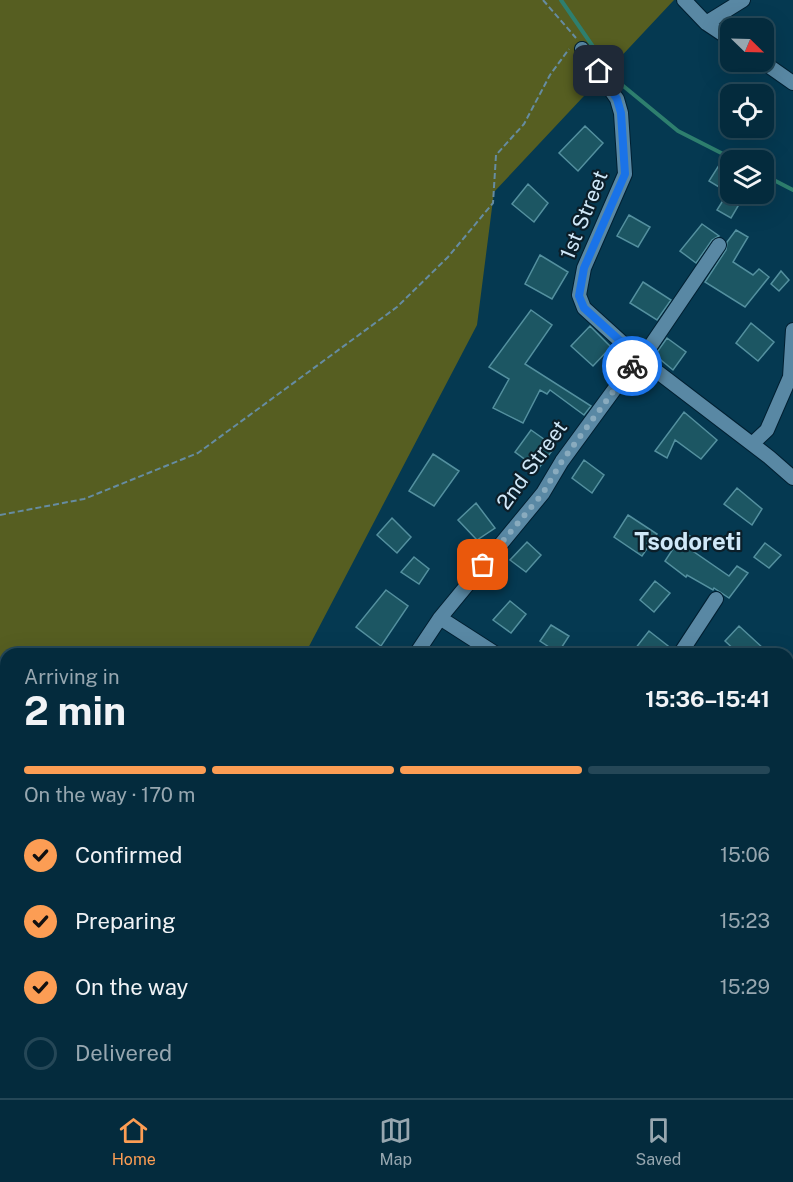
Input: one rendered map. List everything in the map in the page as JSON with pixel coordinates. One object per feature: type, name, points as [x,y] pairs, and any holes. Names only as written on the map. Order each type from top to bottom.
[{"type":"street","points":[[684,0],[706,23],[720,32]]},
{"type":"street","points":[[706,23],[743,0]]},
{"type":"street","name":"1st Street","points":[[579,44],[617,99],[621,113],[625,174],[584,268],[579,296],[584,308],[640,359],[793,478]]},
{"type":"street","points":[[774,70],[793,83]]},
{"type":"street","name":"2nd Street","points":[[420,648],[440,618],[543,493],[562,461],[640,359],[719,245]]},
{"type":"street","points":[[752,444],[767,430],[790,377],[793,330]]},
{"type":"street","points":[[684,648],[716,599]]},
{"type":"street","points":[[440,618],[487,648]]},
{"type":"path","points":[[0,515],[84,499],[198,453],[397,308],[448,257],[493,203],[496,155],[524,124],[550,75],[579,44],[543,0]]},
{"type":"green space","points":[[0,0],[674,0],[494,192],[477,325],[308,648],[0,648]]},
{"type":"building","points":[[585,126],[603,143],[578,171],[559,153]]},
{"type":"building","points":[[720,164],[720,188],[709,181]]},
{"type":"building","points":[[528,184],[548,203],[534,222],[512,204]]},
{"type":"building","points":[[721,204],[739,204],[731,218],[717,210]]},
{"type":"building","points":[[629,215],[650,227],[638,247],[617,236]]},
{"type":"building","points":[[702,224],[719,236],[712,240],[696,263],[680,251]]},
{"type":"building","points":[[736,230],[748,237],[733,262],[753,275],[759,269],[769,277],[745,307],[705,282]]},
{"type":"building","points":[[540,255],[568,272],[552,299],[525,284]]},
{"type":"building","points":[[781,271],[789,280],[779,291],[771,284]]},
{"type":"building","points":[[643,282],[671,300],[657,320],[630,303]]},
{"type":"building","points":[[531,310],[552,325],[525,364],[591,406],[584,415],[550,390],[547,394],[540,390],[523,423],[493,408],[509,379],[489,367]]},
{"type":"building","points":[[751,323],[774,342],[758,361],[736,343]]},
{"type":"building","points":[[590,326],[611,347],[593,366],[571,346]]},
{"type":"building","points":[[667,338],[686,352],[673,370],[655,355]]},
{"type":"building","points":[[684,412],[717,440],[701,459],[675,440],[667,458],[655,451]]},
{"type":"building","points":[[531,430],[555,447],[538,469],[515,452]]},
{"type":"building","points":[[433,454],[459,471],[434,506],[409,491]]},
{"type":"building","points":[[584,460],[604,475],[592,493],[572,478]]},
{"type":"building","points":[[737,488],[762,509],[752,525],[724,504]]},
{"type":"building","points":[[476,503],[495,528],[477,540],[458,520]]},
{"type":"building","points":[[628,515],[657,534],[642,556],[614,537]]},
{"type":"building","points":[[392,518],[411,537],[397,553],[377,535]]},
{"type":"building","points":[[684,532],[693,538],[687,547],[729,576],[737,566],[748,573],[729,598],[714,588],[713,590],[687,575],[686,577],[665,561]]},
{"type":"building","points":[[527,542],[541,555],[526,572],[510,560]]},
{"type":"building","points":[[765,543],[781,555],[769,568],[754,557]]},
{"type":"building","points":[[414,557],[429,569],[419,584],[401,572]]},
{"type":"building","points":[[655,581],[670,593],[654,612],[640,600]]},
{"type":"building","points":[[386,590],[408,606],[381,646],[356,627]]},
{"type":"building","points":[[510,601],[526,614],[511,633],[493,620]]},
{"type":"building","points":[[551,625],[569,636],[561,648],[550,648],[540,641]]},
{"type":"building","points":[[739,626],[763,648],[733,648],[725,641]]},
{"type":"building","points":[[649,631],[671,648],[636,648]]},
{"type":"waterway","points":[[561,0],[616,80],[678,131],[720,152]]},
{"type":"waterway","points":[[774,180],[793,190]]},
{"type":"way so far","points":[[483,565],[543,493],[562,461],[632,366]]},
{"type":"district","name":"Tsodoreti","points":[[688,542]]},
{"type":"route","points":[[599,71],[617,99],[621,113],[625,174],[584,268],[579,296],[584,308],[638,357],[632,366]]}]
